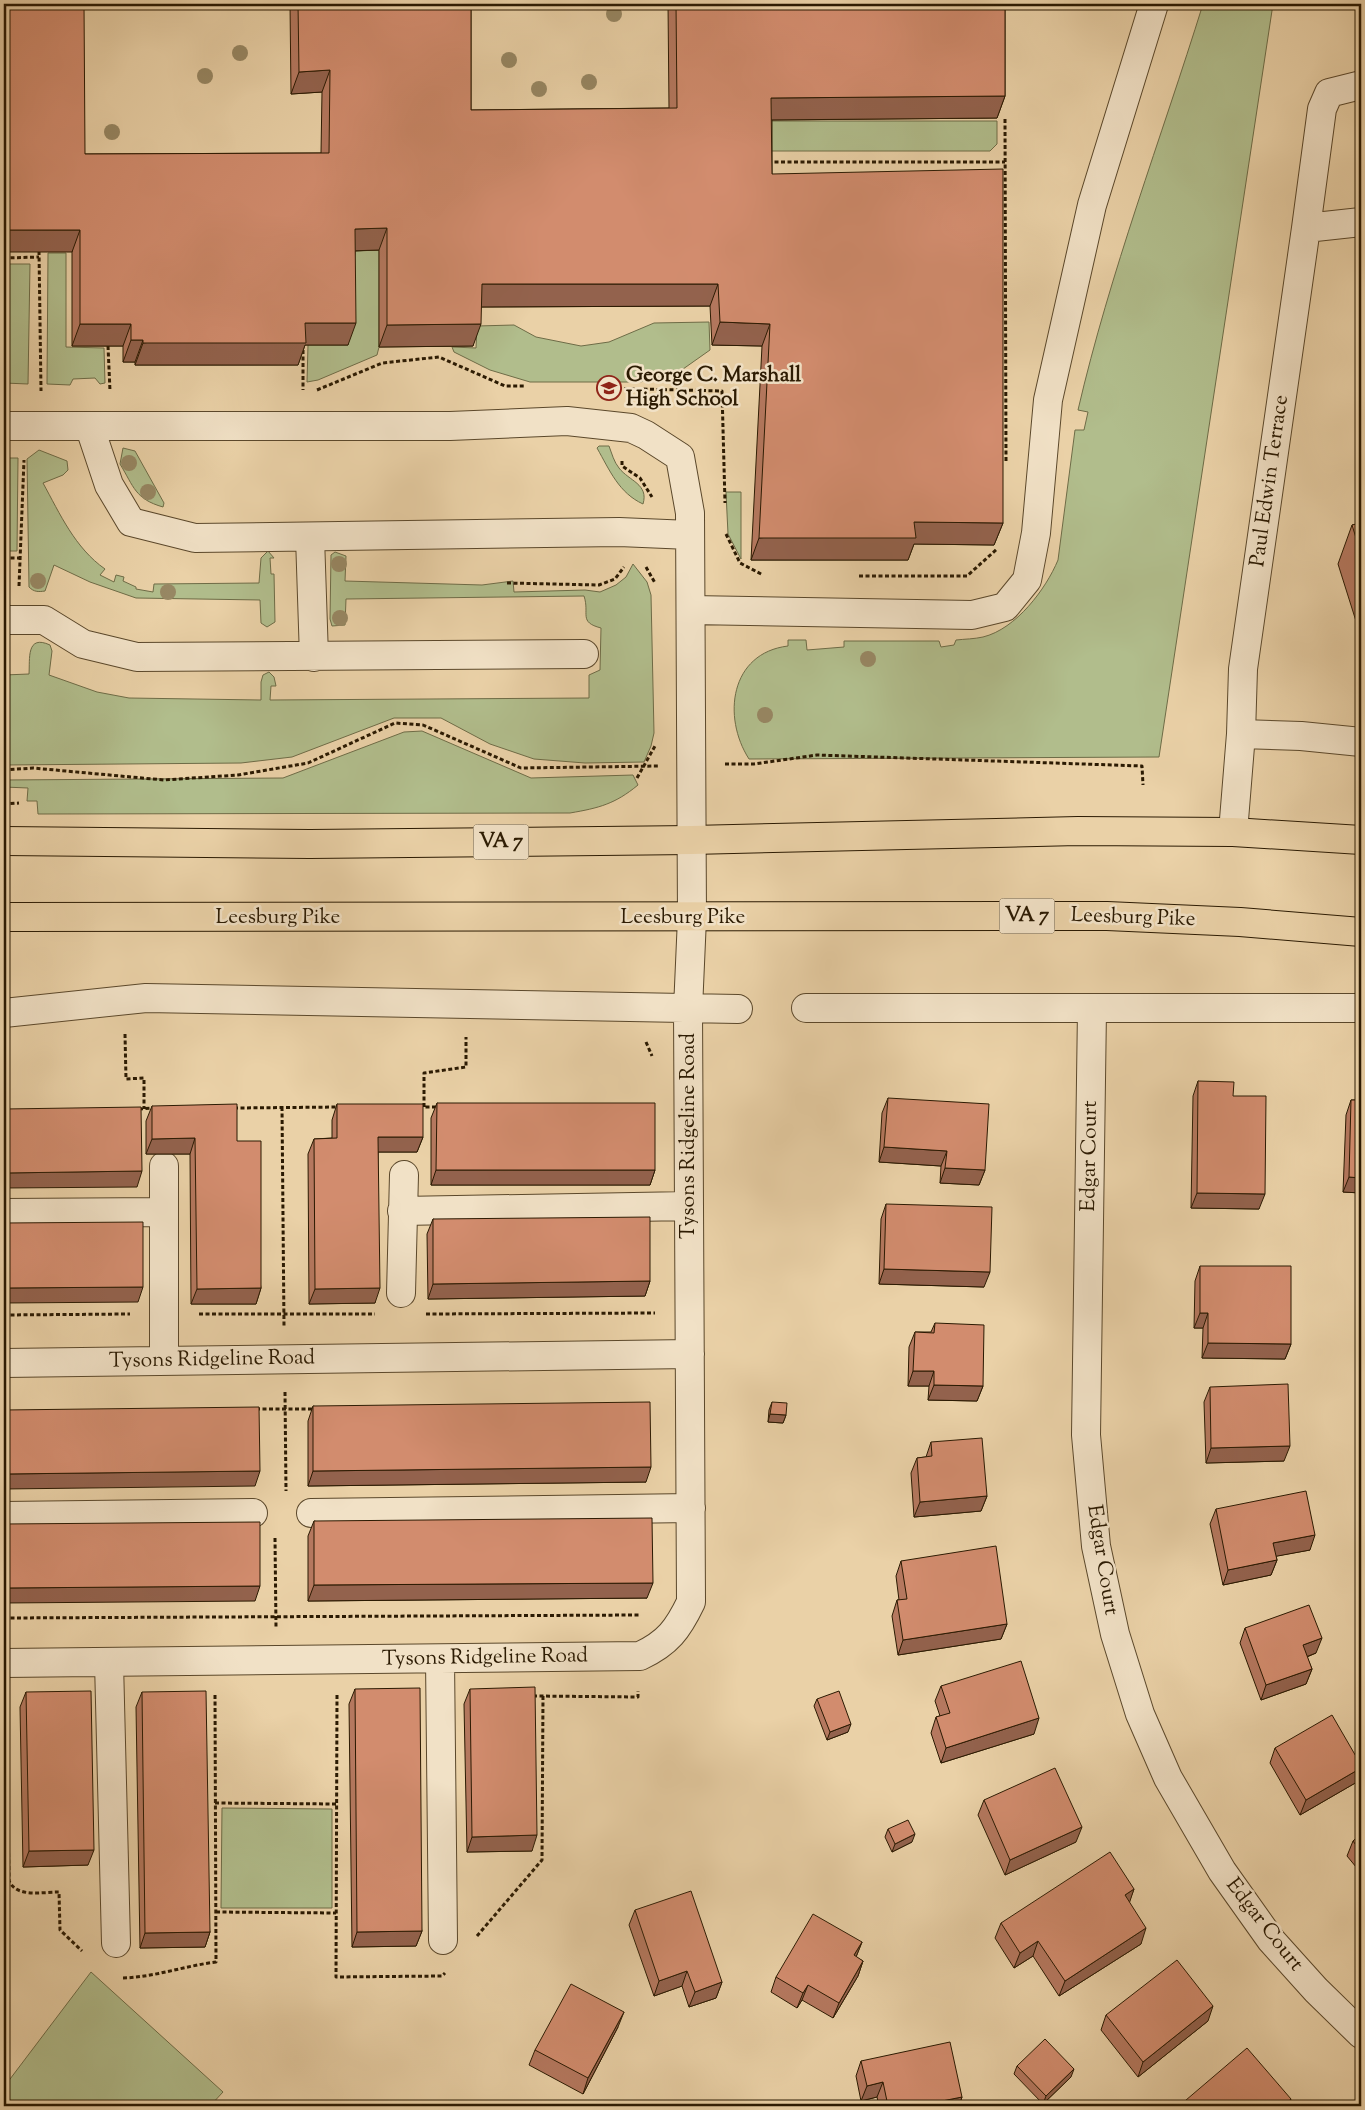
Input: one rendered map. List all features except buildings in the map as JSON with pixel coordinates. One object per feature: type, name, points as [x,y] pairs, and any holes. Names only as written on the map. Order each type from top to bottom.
[{"type":"main road","name":"VA 7","points":[[4,841],[320,844],[692,840],[1078,831],[1233,832],[1361,840]]},
{"type":"main road","name":"Leesburg Pike","points":[[4,917],[692,918],[1107,916],[1240,922],[1361,932]]},
{"type":"street","points":[[690,610],[972,615],[1005,607],[1027,580],[1036,533],[1050,390],[1092,205],[1154,4]]},
{"type":"street","name":"Paul Edwin Terrace","points":[[1233,832],[1241,734],[1243,670],[1322,109],[1329,94],[1361,85]]},
{"type":"street","points":[[1306,228],[1361,222]]},
{"type":"street","name":"Tysons Ridgeline Road","points":[[4,1663],[640,1656],[655,1650],[677,1630],[691,1602],[688,1009],[692,918],[690,513],[680,457],[646,434],[631,428],[567,421],[450,426],[90,428]]},
{"type":"street","points":[[4,426],[90,428],[108,485],[131,522],[195,538],[619,532],[690,535]]},
{"type":"street","points":[[310,537],[314,657]]},
{"type":"street","points":[[4,620],[44,620],[83,644],[137,657],[584,654]]},
{"type":"street","points":[[1241,734],[1301,736],[1361,742]]},
{"type":"street","points":[[4,1013],[146,998],[738,1009]]},
{"type":"street","points":[[806,1008],[1361,1008]]},
{"type":"street","name":"Edgar Court","points":[[1092,1009],[1086,1435],[1096,1546],[1115,1634],[1140,1714],[1168,1778],[1222,1871],[1271,1940],[1316,1990],[1361,2034]]},
{"type":"street","points":[[164,1166],[164,1361]]},
{"type":"street","points":[[401,1293],[404,1175]]},
{"type":"street","points":[[402,1211],[689,1206]]},
{"type":"street","points":[[4,1213],[164,1212]]},
{"type":"street","name":"Tysons Ridgeline Road","points":[[4,1363],[690,1354]]},
{"type":"street","points":[[310,1513],[691,1508]]},
{"type":"street","points":[[4,1516],[252,1513]]},
{"type":"street","points":[[440,1659],[443,1940]]},
{"type":"street","points":[[109,1662],[116,1943]]},
{"type":"path","points":[[764,162],[1005,162]]},
{"type":"path","points":[[4,258],[39,257]]},
{"type":"path","points":[[302,345],[303,390]]},
{"type":"path","points":[[108,346],[110,391]]},
{"type":"path","points":[[4,558],[19,560],[24,452]]},
{"type":"path","points":[[622,458],[622,466],[640,478],[656,504]]},
{"type":"path","points":[[644,564],[656,586]]},
{"type":"path","points":[[507,584],[599,585],[615,579],[625,565]]},
{"type":"path","points":[[4,770],[33,768],[164,780],[238,775],[308,763],[395,723],[423,725],[521,768],[644,766]]},
{"type":"path","points":[[637,778],[655,748],[656,738]]},
{"type":"path","points":[[754,764],[817,755],[1142,766],[1143,784]]},
{"type":"path","points":[[4,804],[19,803]]},
{"type":"path","points":[[424,1107],[424,1073],[466,1067],[464,1004]]},
{"type":"path","points":[[632,1007],[632,1036],[645,1041],[652,1053],[653,1061]]},
{"type":"path","points":[[125,1031],[126,1079],[144,1078],[144,1108]]},
{"type":"path","points":[[282,1107],[285,1359]]},
{"type":"path","points":[[233,1108],[348,1107]]},
{"type":"path","points":[[415,1107],[444,1107]]},
{"type":"path","points":[[134,1108],[164,1108]]},
{"type":"path","points":[[654,1354],[656,1303]]},
{"type":"path","points":[[421,1314],[656,1313]]},
{"type":"path","points":[[4,1316],[382,1314]]},
{"type":"path","points":[[246,1409],[324,1409]]},
{"type":"path","points":[[4,1618],[644,1614]]},
{"type":"path","points":[[524,1696],[638,1696],[640,1656],[637,1615]]},
{"type":"path","points":[[206,1695],[224,1695]]},
{"type":"path","points":[[118,1978],[148,1977],[190,1965],[216,1962],[215,1695]]},
{"type":"path","points":[[328,1695],[346,1695]]},
{"type":"path","points":[[15,1697],[6,1697],[9,1881],[12,1888],[21,1892],[59,1892],[60,1930],[89,1957]]},
{"type":"path","points":[[216,1803],[337,1804]]},
{"type":"path","points":[[216,1912],[336,1913]]},
{"type":"green space","points":[[1203,4],[1273,4],[1159,757],[749,759],[736,725],[734,707],[737,689],[743,674],[754,661],[769,651],[788,646],[788,640],[806,640],[807,650],[844,647],[844,641],[939,641],[941,647],[954,645],[956,640],[983,637],[1007,626],[1038,595],[1046,583],[1058,560],[1075,430],[1084,430],[1088,412],[1078,410],[1091,358],[1121,256]]},
{"type":"green space","points":[[766,121],[997,121],[997,144],[990,151],[766,151]]},
{"type":"green space","points":[[379,250],[379,347],[377,355],[318,380],[307,382],[308,345],[347,251]]},
{"type":"green space","points":[[48,253],[66,253],[66,347],[104,348],[105,383],[100,384],[95,378],[73,379],[70,385],[47,384]]},
{"type":"green space","points":[[4,264],[30,264],[28,384],[4,383]]},
{"type":"green space","points":[[709,322],[710,350],[676,374],[640,382],[530,382],[490,370],[454,352],[452,347],[476,348],[477,326],[514,325],[536,337],[581,346],[609,342],[654,323]]},
{"type":"green space","points":[[599,446],[609,446],[614,461],[619,468],[641,487],[644,497],[643,504],[621,488],[597,448]]},
{"type":"green space","points":[[123,448],[135,451],[164,503],[163,507],[146,500],[132,486],[120,464]]},
{"type":"green space","points":[[39,450],[67,461],[68,470],[63,475],[43,483],[69,530],[94,561],[105,569],[100,575],[114,582],[116,575],[124,577],[123,581],[136,587],[136,589],[153,592],[154,584],[259,583],[261,558],[268,551],[274,558],[270,558],[271,574],[274,574],[275,622],[267,627],[261,623],[260,600],[136,598],[90,582],[54,565],[45,591],[31,589],[29,587],[27,459]]},
{"type":"green space","points":[[4,458],[18,458],[17,551],[4,551]]},
{"type":"green space","points":[[726,492],[741,492],[741,559],[728,534]]},
{"type":"green space","points":[[335,552],[346,556],[345,581],[482,585],[513,581],[514,592],[585,590],[600,592],[616,585],[626,577],[633,564],[647,582],[651,595],[654,733],[644,762],[585,763],[534,759],[490,744],[441,718],[394,718],[292,757],[241,763],[4,765],[4,675],[29,674],[30,655],[33,645],[42,642],[50,645],[52,651],[49,675],[97,692],[129,698],[261,700],[263,675],[269,672],[274,677],[276,686],[271,686],[270,700],[589,698],[589,675],[600,670],[601,628],[594,626],[587,620],[584,596],[346,599],[345,625],[332,626],[330,619],[331,555]]},
{"type":"green space","points":[[422,731],[531,778],[633,775],[638,785],[614,801],[570,813],[38,814],[37,801],[27,801],[28,788],[4,787],[4,780],[283,778],[404,732]]},
{"type":"green space","points":[[222,1808],[332,1809],[332,1908],[221,1908]]},
{"type":"green space","points":[[91,1972],[223,2092],[210,2106],[4,2106],[4,2087]]},
{"type":"place","name":"George C. Marshall High School","points":[[609,388]]}]
